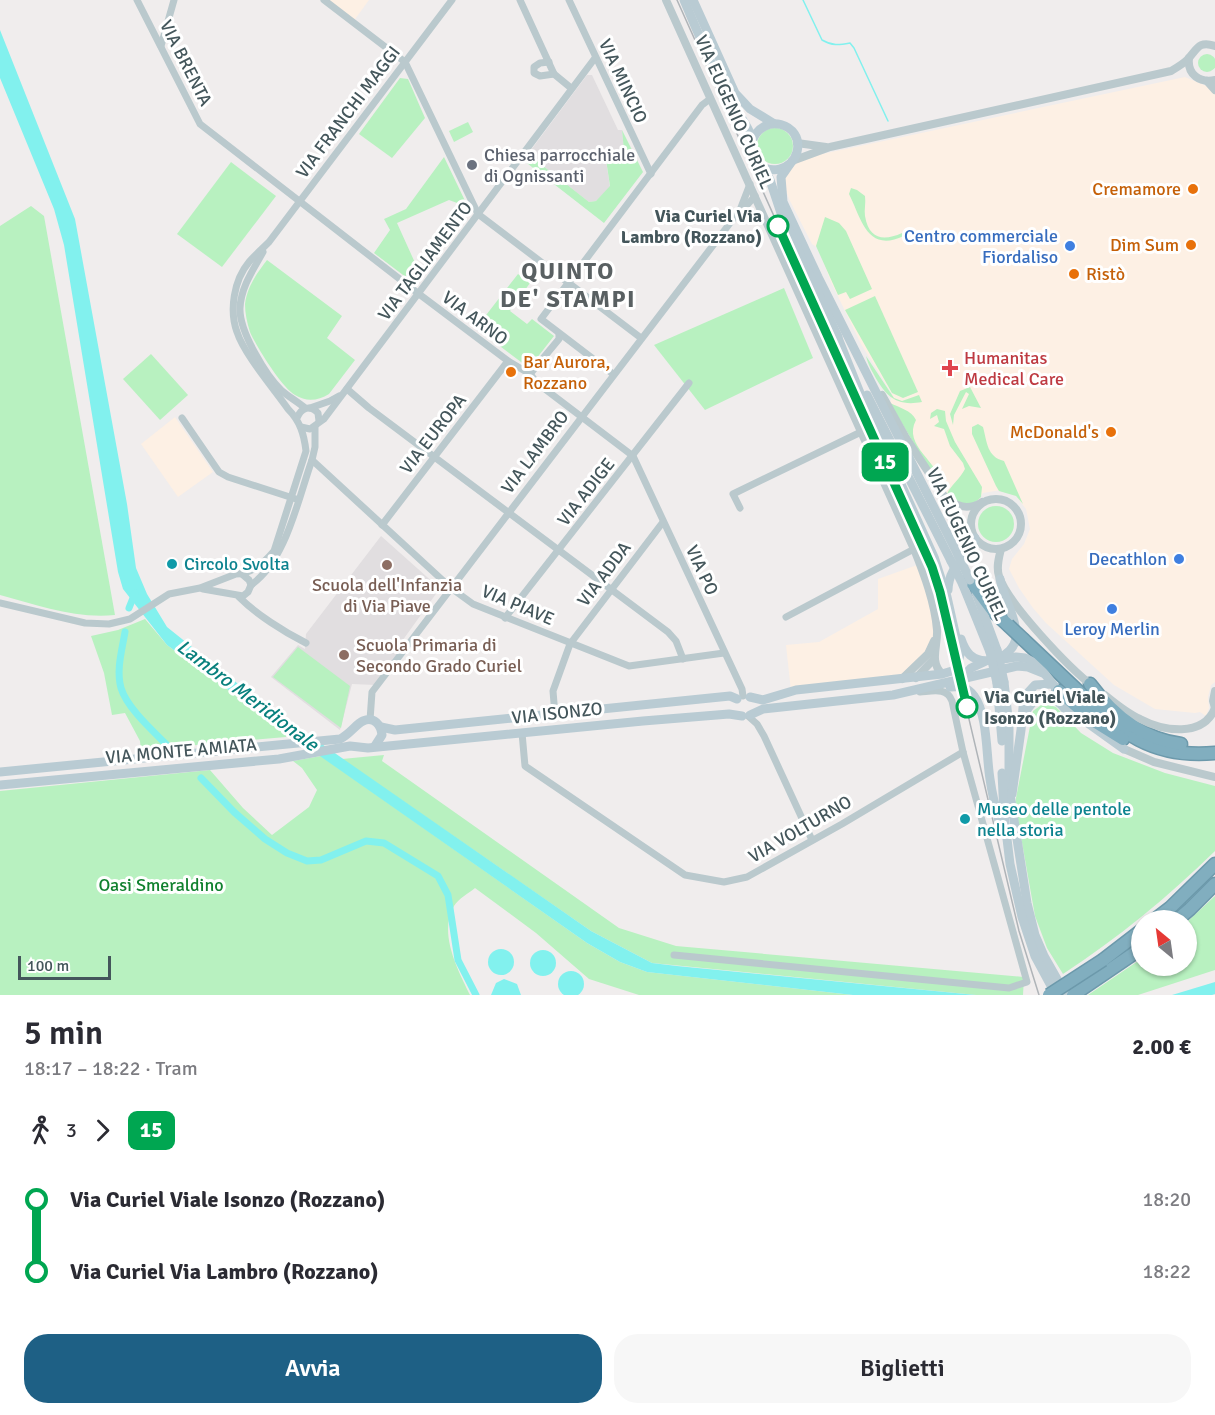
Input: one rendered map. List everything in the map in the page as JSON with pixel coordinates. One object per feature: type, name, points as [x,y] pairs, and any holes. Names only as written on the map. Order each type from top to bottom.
[{"type":"highway","points":[[967,582],[994,612],[1104,717],[1127,734],[1155,747],[1183,753],[1215,753]]},
{"type":"highway","points":[[1090,684],[1104,704],[1137,729],[1173,743],[1215,747]]},
{"type":"highway","points":[[1056,688],[1094,721],[1116,736],[1152,754],[1182,760],[1215,761]]},
{"type":"highway","points":[[1167,910],[1215,864]]},
{"type":"highway","points":[[1189,910],[1215,884]]},
{"type":"highway","points":[[1073,995],[1131,941]]},
{"type":"highway","points":[[1049,995],[1131,953]]},
{"type":"main road","points":[[684,0],[724,91],[746,126],[752,142],[754,157],[763,167],[778,169],[791,162],[797,151],[797,142],[789,129],[750,110],[735,93],[693,0]]},
{"type":"main road","points":[[752,142],[758,130],[773,123]]},
{"type":"main road","name":"VIA EUGENIO CURIEL","points":[[791,162],[781,177],[783,202],[967,582],[992,656],[1000,682],[1008,726],[1010,799],[1031,919],[1056,995]]},
{"type":"main road","name":"VIA EUGENIO CURIEL","points":[[763,167],[781,213],[836,333],[955,558]]},
{"type":"main road","points":[[836,333],[862,398],[934,557],[953,617],[969,654],[975,658],[992,656],[1025,658],[1037,664],[1080,718],[1125,749]]},
{"type":"main road","points":[[947,597],[950,576],[957,563],[972,548],[975,538]]},
{"type":"main road","points":[[960,680],[971,668],[992,656],[1010,650],[1014,643],[1016,630],[999,579]]},
{"type":"main road","name":"VIA ISONZO","points":[[381,727],[395,730],[730,696],[763,700],[796,690],[942,674],[952,671],[958,664],[960,655],[953,617]]},
{"type":"main road","name":"VIA ISONZO","points":[[375,746],[729,714],[747,716],[763,709],[893,695],[1017,666],[1028,667],[1043,673]]},
{"type":"main road","name":"VIA ISONZO","points":[[893,695],[903,690],[915,678]]},
{"type":"main road","name":"VIA EUGENIO CURIEL","points":[[1000,682],[1003,802],[1010,864],[1027,938],[1050,977],[1066,995]]},
{"type":"main road","points":[[1010,799],[1015,783],[1024,697],[1035,685],[1056,688]]},
{"type":"main road","points":[[908,692],[962,686],[968,689],[976,699],[984,729],[990,780],[1010,864]]},
{"type":"main road","points":[[1023,716],[1032,701],[1044,696],[1053,698],[1082,727],[1099,738],[1125,749]]},
{"type":"main road","points":[[743,698],[755,705],[754,711],[747,716],[735,709],[743,698]]},
{"type":"main road","points":[[370,720],[381,727],[382,735],[375,746],[364,747],[357,741],[356,728],[362,722],[370,720]]},
{"type":"main road","name":"VIA MONTE AMIATA","points":[[0,771],[340,739],[356,728]]},
{"type":"main road","name":"VIA MONTE AMIATA","points":[[0,785],[279,759],[339,750],[350,746],[364,747]]},
{"type":"street","name":"VIA BRENTA","points":[[137,0],[200,124],[300,201]]},
{"type":"street","points":[[161,46],[174,0]]},
{"type":"street","points":[[324,0],[405,62],[478,214],[641,338]]},
{"type":"street","name":"VIA FRANCHI MAGGI","points":[[297,418],[288,409],[242,344],[236,331],[233,309],[236,288],[249,262],[300,201],[452,0]]},
{"type":"street","points":[[520,0],[554,74],[571,88]]},
{"type":"street","name":"VIA MINCIO","points":[[569,0],[651,174]]},
{"type":"street","name":"VIA EUGENIO CURIEL","points":[[666,0],[914,549],[934,615],[937,635],[934,659]]},
{"type":"street","points":[[1171,71],[1189,58],[1197,47],[1203,44],[1215,46]]},
{"type":"street","name":"VIA TAGLIAMENTO","points":[[317,424],[324,419],[419,294],[595,58]]},
{"type":"street","points":[[1189,58],[1191,73]]},
{"type":"street","points":[[549,62],[540,63],[534,67],[534,72],[540,76],[554,74]]},
{"type":"street","points":[[791,162],[830,147],[1171,71],[1191,73],[1198,79],[1211,80],[1215,90]]},
{"type":"street","points":[[613,374],[541,319],[702,105],[710,99]]},
{"type":"street","points":[[797,142],[830,147]]},
{"type":"street","points":[[740,210],[750,184]]},
{"type":"street","points":[[740,210],[755,196]]},
{"type":"street","name":"VIA ARNO","points":[[300,201],[508,361],[530,374],[537,383],[633,456]]},
{"type":"street","points":[[740,210],[760,208]]},
{"type":"street","name":"VIA LAMBRO","points":[[370,720],[372,692],[740,210]]},
{"type":"street","name":"VIA FRANCHI MAGGI","points":[[268,242],[244,288],[240,309],[242,327],[257,356],[282,391],[307,408]]},
{"type":"street","points":[[530,374],[559,339],[559,334]]},
{"type":"street","name":"VIA EUROPA","points":[[382,525],[508,361]]},
{"type":"street","name":"VIA ADIGE","points":[[505,618],[689,383]]},
{"type":"street","points":[[879,389],[906,438],[951,503],[964,508],[974,507],[982,502],[995,498],[1008,501],[1018,511],[1021,524],[1017,537],[1001,549],[986,547],[975,538],[972,531],[972,515],[982,502]]},
{"type":"street","points":[[344,392],[435,456],[668,632],[676,640],[683,659]]},
{"type":"street","name":"VIA TAGLIAMENTO","points":[[307,408],[330,401],[344,392]]},
{"type":"street","points":[[0,603],[85,623],[109,624],[130,619],[169,594],[201,588],[236,574],[242,574],[265,563],[274,552],[295,499],[312,460],[318,413],[307,408],[299,412],[297,418],[306,450],[295,499],[281,548],[261,578],[246,595],[239,597]]},
{"type":"street","points":[[182,418],[219,472],[295,499]]},
{"type":"street","points":[[301,427],[310,429],[317,424]]},
{"type":"street","points":[[740,508],[733,494],[861,432]]},
{"type":"street","name":"VIA PO","points":[[633,456],[742,688],[743,698]]},
{"type":"street","name":"VIA PIAVE","points":[[312,460],[451,588],[473,604],[629,666],[724,653]]},
{"type":"street","name":"VIA ADDA","points":[[555,715],[553,691],[570,644],[663,522]]},
{"type":"street","points":[[786,617],[914,549]]},
{"type":"street","points":[[1001,549],[998,560],[999,579],[1024,616],[1090,684],[1125,711],[1158,726],[1187,730],[1205,723],[1211,716],[1215,708],[1213,701],[1215,691]]},
{"type":"street","points":[[242,574],[249,580],[255,609]]},
{"type":"street","points":[[230,593],[227,585],[231,577]]},
{"type":"street","points":[[201,588],[230,593],[239,597],[291,636],[306,643]]},
{"type":"street","points":[[902,679],[928,654],[937,635]]},
{"type":"street","points":[[934,659],[936,668],[942,674]]},
{"type":"street","points":[[915,678],[934,659]]},
{"type":"street","points":[[674,955],[1009,988],[1027,982],[963,752],[950,694],[944,691],[908,692]]},
{"type":"street","points":[[747,716],[764,736],[812,840]]},
{"type":"street","name":"VIA VOLTURNO","points":[[522,733],[525,766],[685,875],[724,882],[747,877],[963,752]]},
{"type":"street","points":[[1125,749],[1154,762],[1215,777]]},
{"type":"shaded area","points":[[324,0],[369,0],[353,22]]},
{"type":"shaded area","points":[[587,75],[592,75],[618,130],[622,130],[624,151],[605,154],[610,187],[596,201],[589,202],[528,154]]},
{"type":"shaded area","points":[[1185,77],[1211,88],[1215,95],[1215,682],[1211,685],[1206,716],[1200,712],[1155,709],[1114,685],[1046,623],[1033,608],[1009,569],[1012,559],[1024,544],[1030,529],[1026,509],[1016,496],[1001,490],[983,493],[978,501],[955,501],[940,487],[890,403],[892,394],[861,344],[831,282],[818,248],[812,244],[785,187],[785,177],[790,169],[808,157]]},
{"type":"shaded area","points":[[175,417],[213,472],[178,497],[141,444]]},
{"type":"shaded area","name":"Scuola Primaria di Secondo Grado Curiel","points":[[381,536],[436,585],[438,591],[400,644],[404,648],[375,685],[352,684],[340,730],[271,677],[298,645],[305,649],[306,634]]},
{"type":"shaded area","points":[[920,564],[937,627],[928,654],[902,679],[791,691],[786,645],[819,642],[878,609],[878,579]]},
{"type":"green space","points":[[1203,54],[1211,54],[1216,59],[1214,70],[1203,72],[1198,67],[1198,59]]},
{"type":"green space","points":[[400,78],[408,79],[425,118],[392,158],[359,134]]},
{"type":"green space","points":[[468,122],[473,132],[454,142],[449,131]]},
{"type":"green space","points":[[775,128],[788,133],[793,146],[788,159],[775,164],[762,159],[757,146],[762,133]]},
{"type":"green space","points":[[622,130],[643,172],[604,223],[523,160],[528,154],[589,202],[596,201],[610,186],[605,153],[624,151]]},
{"type":"green space","points":[[444,157],[468,207],[449,200],[397,223],[421,276],[415,284],[374,253],[390,230],[384,219],[406,209]]},
{"type":"green space","points":[[231,162],[276,196],[222,267],[177,234]]},
{"type":"green space","points":[[851,188],[865,196],[865,216],[874,234],[889,237],[902,233],[904,236],[882,240],[867,231],[849,194]]},
{"type":"green space","points":[[31,206],[44,216],[115,615],[71,613],[0,595],[0,226]]},
{"type":"green space","points":[[825,217],[839,223],[846,231],[872,289],[850,299],[846,292],[838,295],[816,246]]},
{"type":"green space","points":[[267,260],[342,316],[327,338],[355,360],[329,394],[321,398],[303,399],[290,391],[270,366],[250,332],[245,311],[246,298],[253,280]]},
{"type":"green space","points":[[518,274],[530,283],[510,311],[527,324],[532,319],[554,336],[529,368],[476,328]]},
{"type":"green space","points":[[784,288],[813,358],[705,410],[654,345]]},
{"type":"green space","points":[[875,296],[918,392],[903,398],[892,393],[845,310]]},
{"type":"green space","points":[[151,354],[188,395],[160,420],[123,379]]},
{"type":"green space","points":[[866,356],[894,398],[902,401],[919,395],[922,402],[905,403],[892,398],[877,381]]},
{"type":"green space","points":[[970,387],[981,408],[969,406],[962,409],[969,394],[966,392],[954,415],[953,425],[950,414],[960,391]]},
{"type":"green space","points":[[890,403],[908,412],[916,420],[913,429],[914,438],[940,477],[942,486],[939,486]]},
{"type":"green space","points":[[937,409],[945,411],[946,421],[955,442],[982,487],[981,497],[977,501],[964,504],[947,494],[965,469],[950,446],[944,429],[934,426],[939,422],[937,415],[930,419],[931,413]]},
{"type":"green space","points":[[978,424],[983,427],[991,452],[1004,461],[1023,504],[1016,496],[999,491],[996,486],[972,434],[972,427]]},
{"type":"green space","points":[[996,506],[1009,511],[1014,524],[1009,537],[996,542],[983,537],[978,524],[983,511]]},
{"type":"green space","points":[[145,619],[167,645],[287,733],[286,737],[141,750],[140,741],[125,713],[112,715],[104,673],[91,636],[118,630]]},
{"type":"green space","points":[[298,647],[350,686],[341,728],[273,677]]},
{"type":"green space","points":[[1044,703],[1056,707],[1081,733],[1113,753],[1165,773],[1215,786],[1215,851],[1149,910],[1131,910],[1131,924],[1063,974],[1047,948],[1035,916],[1015,803],[1033,711]]},
{"type":"green space","points":[[384,755],[382,761],[619,928],[676,946],[1024,977],[1023,995],[976,995],[652,963],[591,931],[342,759]]},
{"type":"green space","name":"Oasi Smeraldino","points":[[321,756],[587,943],[620,962],[647,972],[853,995],[639,995],[589,979],[536,933],[475,888],[454,906],[448,928],[452,951],[470,995],[0,995],[0,791],[210,770],[243,808],[272,835],[309,807],[317,790],[302,768],[293,761]]},
{"type":"green space","points":[[1215,896],[1215,970],[1197,976],[1197,913]]},
{"type":"green space","points":[[1131,966],[1131,976],[1197,976],[1138,995],[1088,995]]},
{"type":"water","name":"Lambro Meridionale","points":[[0,30],[75,219],[127,504],[136,568],[147,594],[167,627],[257,699],[591,931],[652,963],[976,995],[853,995],[647,972],[620,962],[587,943],[287,733],[167,645],[123,589],[118,572],[64,245],[54,209],[0,78]]},
{"type":"water","points":[[501,949],[510,953],[514,962],[510,971],[501,975],[492,971],[488,962],[492,953]]},
{"type":"water","points":[[543,950],[552,954],[556,963],[552,972],[543,976],[534,972],[530,963],[534,954]]},
{"type":"water","points":[[566,972],[576,972],[583,979],[583,989],[577,995],[565,995],[559,989],[559,979]]},
{"type":"water","points":[[504,979],[517,984],[521,995],[491,995],[496,983]]},
{"type":"water","points":[[1215,982],[1215,994],[1212,995],[1172,995]]},
{"type":"waterway","points":[[803,0],[822,40],[836,44],[850,43],[854,48],[888,121]]},
{"type":"waterway","points":[[129,608],[135,593]]},
{"type":"waterway","points":[[125,632],[119,667],[124,696],[148,726],[168,746]]},
{"type":"waterway","points":[[201,778],[234,812],[265,839],[287,853],[307,861],[321,860],[366,841],[384,843],[438,876],[448,895],[458,960],[476,995]]},
{"type":"tram line","points":[[677,0],[935,575],[1019,931],[1039,995]]},
{"type":"tram line","name":"15","points":[[778,226],[932,567],[967,707]]},
{"type":"place","name":"Chiesa parrocchiale di Ognissanti","points":[[472,165]]},
{"type":"place","name":"Cremamore","points":[[1193,189]]},
{"type":"place","name":"Via Curiel Via Lambro (Rozzano)","points":[[778,226]]},
{"type":"place","name":"Dim Sum","points":[[1191,245]]},
{"type":"place","name":"Centro commerciale Fiordaliso","points":[[1070,246]]},
{"type":"place","name":"Ristò","points":[[1074,274]]},
{"type":"place","name":"Humanitas Medical Care","points":[[950,368]]},
{"type":"place","name":"Bar Aurora, Rozzano","points":[[511,372]]},
{"type":"place","name":"McDonald's","points":[[1111,432]]},
{"type":"place","name":"Decathlon","points":[[1179,559]]},
{"type":"place","name":"Circolo Svolta","points":[[172,564]]},
{"type":"place","name":"Scuola dell'Infanzia di Via Piave","points":[[387,565]]},
{"type":"place","name":"Leroy Merlin","points":[[1112,609]]},
{"type":"place","name":"Scuola Primaria di Secondo Grado Curiel","points":[[344,655]]},
{"type":"place","name":"Via Curiel Viale Isonzo (Rozzano)","points":[[967,707]]},
{"type":"place","name":"Museo delle pentole nella storia","points":[[965,819]]},
{"type":"district","name":"QUINTO DE' STAMPI","points":[[568,285]]}]
